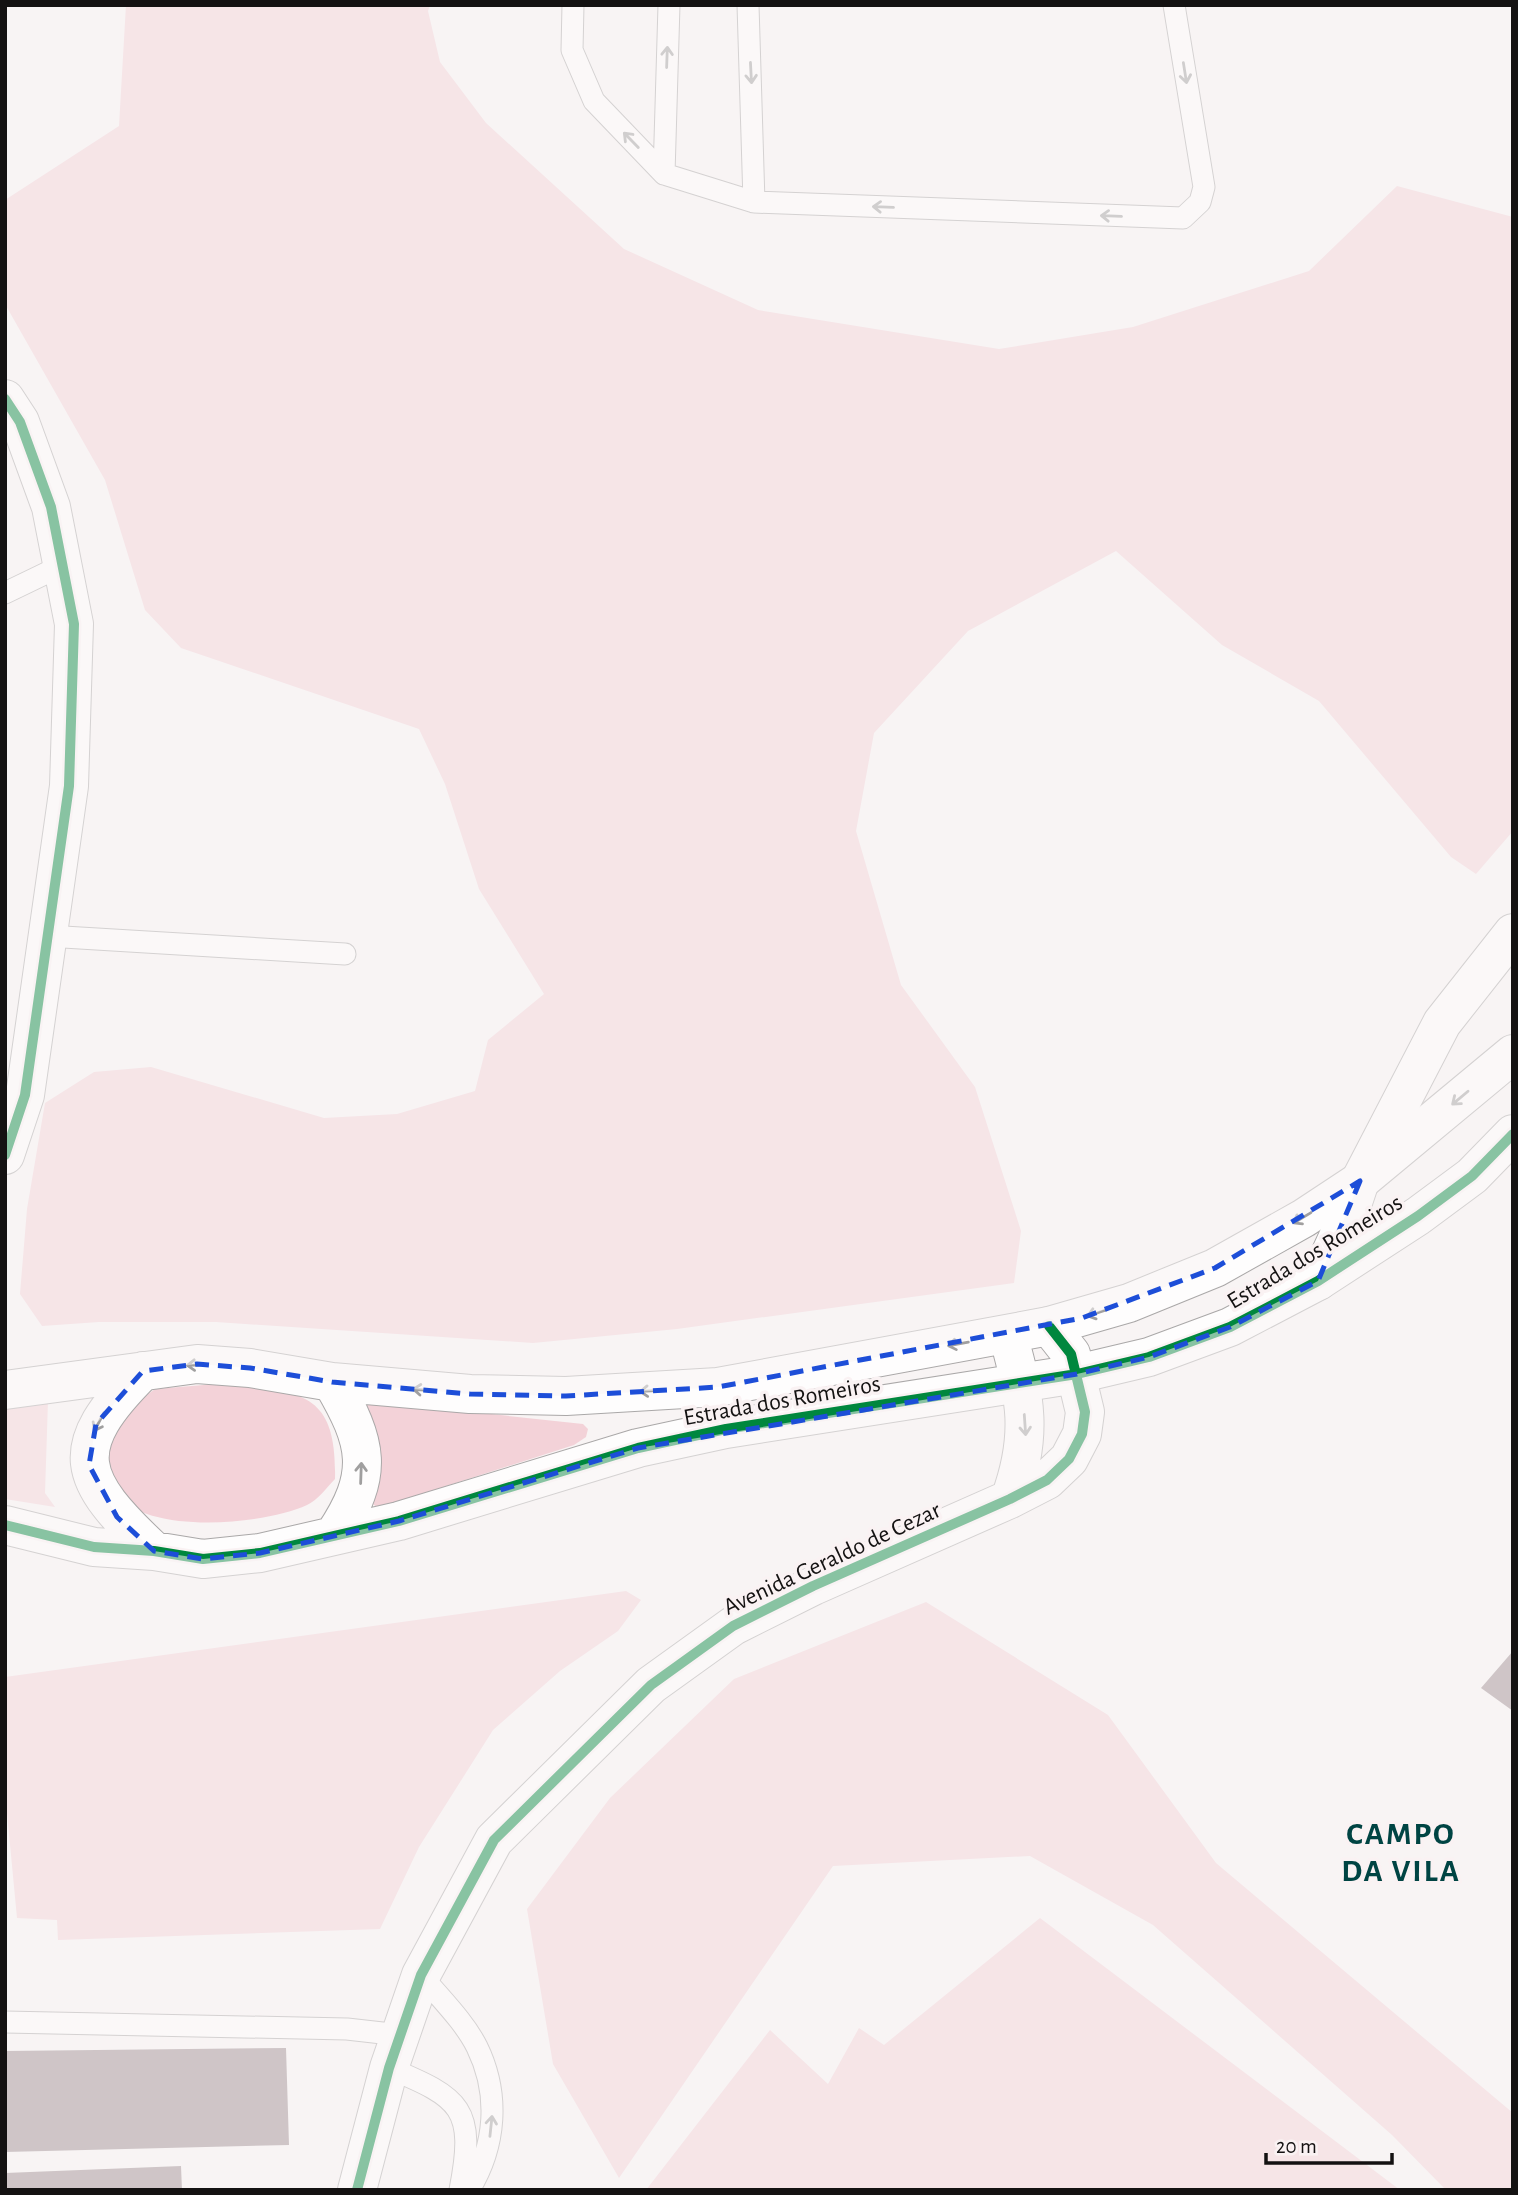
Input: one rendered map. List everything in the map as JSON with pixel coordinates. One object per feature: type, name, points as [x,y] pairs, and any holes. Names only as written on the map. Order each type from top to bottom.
[{"type":"main road","points":[[5,399],[20,422],[51,507],[74,624],[69,786],[25,1095],[5,1155]]},
{"type":"main road","points":[[1318,1281],[1350,1211],[1360,1181],[1442,1023],[1513,933]]},
{"type":"main road","name":"Estrada dos Romeiros","points":[[5,1390],[197,1364],[250,1368],[332,1382],[470,1394],[566,1396],[718,1387],[1049,1326],[1129,1303],[1215,1268],[1360,1181],[1513,1054]]},
{"type":"main road","name":"Estrada dos Romeiros","points":[[5,1525],[94,1547],[154,1551],[203,1559],[260,1553],[399,1521],[638,1448],[726,1429],[1077,1374],[1149,1357],[1230,1327],[1318,1281],[1418,1216],[1472,1176],[1513,1134]]},
{"type":"main road","name":"Avenida Geraldo de Cezar","points":[[357,2190],[395,2051],[421,1975],[494,1840],[651,1685],[733,1626],[813,1586],[1047,1480],[1069,1459],[1082,1434],[1085,1412],[1071,1354],[1049,1326]]},
{"type":"main road","points":[[1008,1335],[1021,1383],[1026,1434],[1024,1452],[1010,1499]]},
{"type":"main road","points":[[143,1371],[113,1400],[96,1424],[90,1445],[89,1465],[117,1517],[154,1551]]},
{"type":"main road","points":[[332,1382],[352,1416],[361,1454],[362,1480],[354,1504],[334,1535]]},
{"type":"lane","points":[[573,5],[572,50],[594,101],[664,174],[754,202],[1183,218],[1200,202],[1204,187],[1174,5]]},
{"type":"lane","points":[[664,174],[669,5]]},
{"type":"lane","points":[[748,5],[754,202]]},
{"type":"lane","points":[[5,593],[62,565]]},
{"type":"lane","points":[[47,936],[345,954]]},
{"type":"lane","points":[[421,1975],[477,2045],[488,2074],[493,2104],[492,2132],[482,2168],[468,2190]]},
{"type":"lane","points":[[5,2022],[347,2029],[395,2051],[458,2108],[465,2126],[467,2153],[460,2190]]},
{"type":"highlighted area","points":[[1360,1181],[1318,1281],[1230,1327],[1149,1357],[1077,1374],[638,1448],[399,1521],[260,1553],[203,1559],[154,1551],[117,1517],[89,1465],[96,1424],[143,1371],[197,1364],[250,1368],[332,1382],[470,1394],[566,1396],[718,1387],[1082,1318],[1215,1268]]},
{"type":"shaded area","points":[[126,5],[430,5],[428,11],[440,62],[486,123],[624,249],[758,310],[999,349],[1133,327],[1309,271],[1397,186],[1513,217],[1513,831],[1476,874],[1451,857],[1319,701],[1222,645],[1116,551],[968,631],[874,733],[856,831],[901,985],[975,1087],[1021,1231],[1014,1283],[677,1329],[533,1343],[216,1322],[99,1322],[42,1326],[20,1294],[27,1209],[45,1103],[94,1072],[151,1067],[324,1118],[397,1114],[475,1091],[488,1040],[544,994],[479,889],[445,784],[419,729],[181,648],[145,610],[105,480],[5,304],[5,200],[119,126]]},
{"type":"shaded area","points":[[228,1383],[295,1395],[310,1402],[322,1413],[330,1428],[335,1479],[319,1497],[307,1505],[263,1518],[206,1522],[178,1521],[151,1515],[130,1506],[114,1492],[107,1474],[101,1440],[128,1409],[155,1389]]},
{"type":"shaded area","points":[[361,1400],[583,1424],[588,1429],[586,1437],[574,1445],[378,1508],[369,1501]]},
{"type":"shaded area","points":[[48,1401],[45,1493],[55,1507],[5,1499],[5,1408]]},
{"type":"shaded area","points":[[626,1591],[641,1600],[618,1631],[560,1671],[493,1730],[419,1847],[380,1929],[58,1940],[57,1920],[17,1918],[5,1792],[5,1677]]},
{"type":"shaded area","points":[[926,1602],[1108,1715],[1216,1863],[1513,2113],[1513,2190],[1446,2190],[1392,2135],[1153,1925],[1030,1856],[833,1866],[619,2178],[553,2064],[527,1909],[610,1798],[734,1679]]},
{"type":"shaded area","points":[[1040,1918],[1400,2190],[646,2190],[770,2030],[828,2084],[859,2028],[884,2045]]},
{"type":"building","points":[[1513,1651],[1513,1711],[1481,1688]]},
{"type":"building","points":[[286,2048],[289,2145],[5,2152],[5,2051]]},
{"type":"building","points":[[181,2166],[182,2190],[5,2190],[5,2173]]},
{"type":"cycle path","points":[[5,399],[20,422],[51,507],[74,624],[69,786],[25,1095],[5,1155]]},
{"type":"cycle path","points":[[5,1525],[94,1547],[154,1551],[203,1559],[260,1553],[399,1521],[638,1448],[726,1429],[1077,1374],[1149,1357],[1230,1327],[1318,1281],[1418,1216],[1472,1176],[1513,1134]]},
{"type":"cycle path","points":[[357,2190],[389,2068],[421,1975],[494,1840],[651,1685],[733,1626],[813,1586],[1047,1480],[1069,1459],[1082,1434],[1085,1412],[1071,1354],[1049,1326]]},
{"type":"district","name":"CAMPO DA VILA","points":[[1401,1852]]}]
